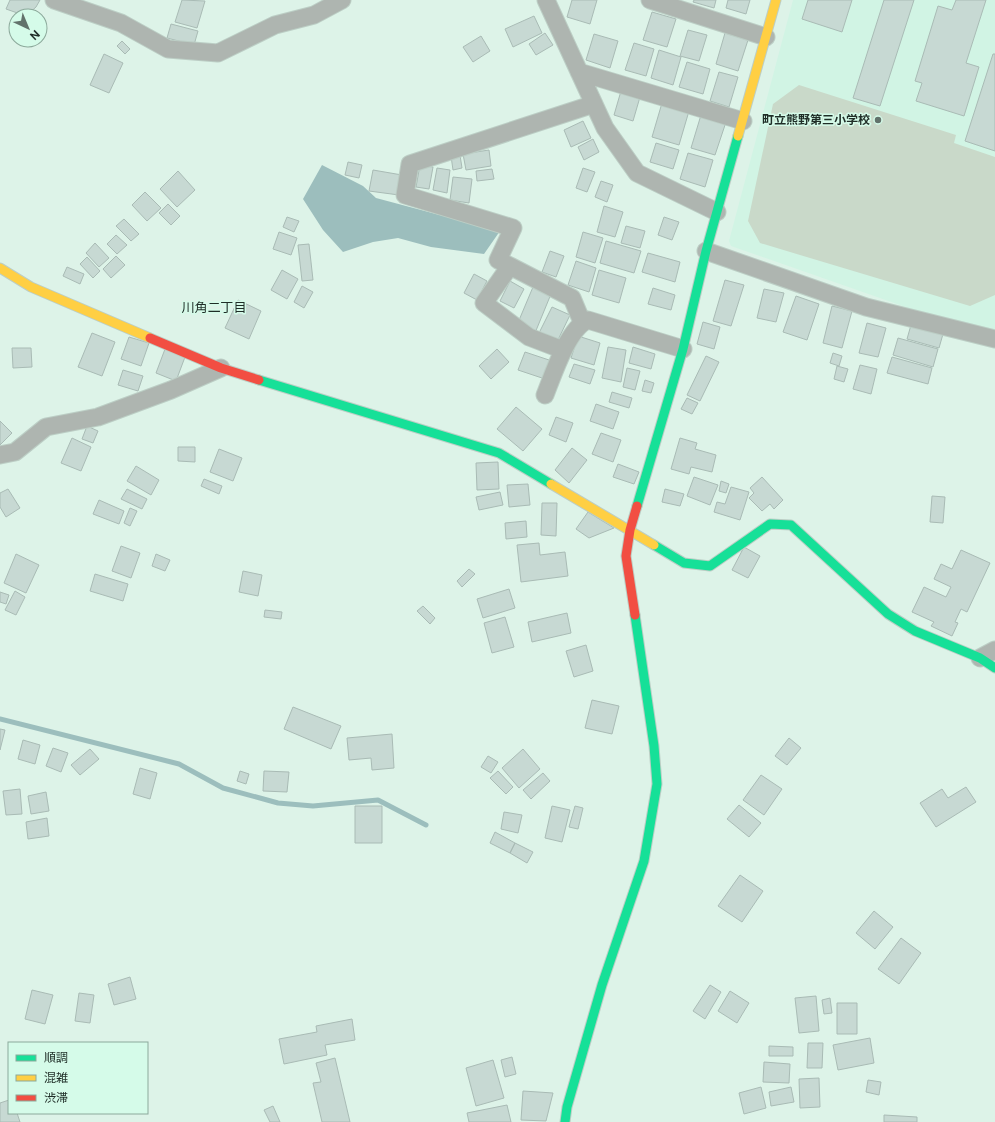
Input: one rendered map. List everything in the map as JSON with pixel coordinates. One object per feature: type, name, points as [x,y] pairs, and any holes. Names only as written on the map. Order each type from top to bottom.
[{"type":"street","points":[[54,0],[121,24],[168,49],[218,53],[275,25],[314,15],[342,0]]},
{"type":"street","points":[[546,0],[605,128],[637,173],[717,212]]},
{"type":"street","points":[[650,0],[672,3],[766,37]]},
{"type":"street","points":[[565,1122],[567,1107],[602,985],[644,861],[657,784],[652,731],[626,556],[630,530],[683,349],[706,251],[776,0]]},
{"type":"street","points":[[579,72],[743,121]]},
{"type":"street","points":[[582,322],[572,298],[498,260],[513,228],[405,195],[410,164],[594,104]]},
{"type":"street","points":[[706,251],[866,307],[995,339]]},
{"type":"street","points":[[510,266],[484,303],[529,337],[563,350]]},
{"type":"street","points":[[0,268],[31,287],[221,368],[499,453],[684,563],[710,566],[770,524],[791,525],[888,614],[915,630],[980,658],[995,668]]},
{"type":"street","points":[[545,395],[563,350],[582,322],[588,320],[683,349]]},
{"type":"street","points":[[0,455],[15,452],[46,427],[98,417],[171,390],[221,368]]},
{"type":"street","points":[[980,658],[995,650]]},
{"type":"shaded area","name":"町立熊野第三小学校","points":[[793,0],[995,0],[995,332],[937,318],[731,246],[729,241]]},
{"type":"shaded area","points":[[799,85],[956,135],[954,143],[995,157],[995,295],[970,306],[760,243],[748,221],[773,104]]},
{"type":"water","points":[[322,165],[363,186],[376,198],[500,231],[484,254],[431,247],[398,238],[373,242],[343,252],[323,230],[303,199]]},
{"type":"building","points":[[10,0],[40,0],[35,8],[6,9]]},
{"type":"building","points":[[182,0],[205,1],[197,28],[175,22]]},
{"type":"building","points":[[572,0],[597,0],[590,24],[567,17]]},
{"type":"building","points":[[694,0],[716,0],[714,8],[693,2]]},
{"type":"building","points":[[728,0],[750,0],[746,14],[726,8]]},
{"type":"building","points":[[808,0],[852,0],[842,32],[802,19]]},
{"type":"building","points":[[884,0],[914,0],[880,106],[853,98]]},
{"type":"building","points":[[956,0],[986,0],[966,63],[979,67],[964,116],[916,101],[922,83],[915,81],[938,6],[952,10]]},
{"type":"building","points":[[652,12],[676,19],[667,47],[643,40]]},
{"type":"building","points":[[534,16],[542,33],[513,47],[505,29]]},
{"type":"building","points":[[171,24],[198,31],[194,45],[167,38]]},
{"type":"building","points":[[688,30],[707,35],[699,61],[680,56]]},
{"type":"building","points":[[545,33],[553,45],[536,55],[529,44]]},
{"type":"building","points":[[725,33],[748,40],[738,71],[716,64]]},
{"type":"building","points":[[594,34],[618,41],[610,68],[586,60]]},
{"type":"building","points":[[481,36],[490,51],[473,62],[463,47]]},
{"type":"building","points":[[122,41],[130,49],[125,54],[117,46]]},
{"type":"building","points":[[634,43],[654,49],[646,76],[625,70]]},
{"type":"building","points":[[659,50],[681,57],[673,85],[651,78]]},
{"type":"building","points":[[104,54],[123,63],[109,93],[90,85]]},
{"type":"building","points":[[993,54],[995,54],[995,151],[965,141]]},
{"type":"building","points":[[687,62],[710,69],[703,94],[679,87]]},
{"type":"building","points":[[719,72],[738,77],[729,107],[710,101]]},
{"type":"building","points":[[621,91],[640,97],[633,121],[614,115]]},
{"type":"building","points":[[662,103],[689,111],[679,145],[652,137]]},
{"type":"building","points":[[701,115],[726,122],[715,155],[691,148]]},
{"type":"building","points":[[583,121],[591,138],[571,147],[564,130]]},
{"type":"building","points":[[593,139],[599,152],[584,160],[578,147]]},
{"type":"building","points":[[656,143],[679,150],[673,169],[650,162]]},
{"type":"building","points":[[489,150],[491,166],[466,170],[463,154]]},
{"type":"building","points":[[688,153],[713,160],[705,187],[680,179]]},
{"type":"building","points":[[460,155],[462,168],[453,170],[451,156]]},
{"type":"building","points":[[348,162],[362,165],[359,178],[345,175]]},
{"type":"building","points":[[420,165],[433,167],[429,189],[416,187]]},
{"type":"building","points":[[437,168],[450,170],[447,193],[433,190]]},
{"type":"building","points":[[583,168],[595,172],[587,192],[576,188]]},
{"type":"building","points":[[492,169],[494,179],[477,181],[476,171]]},
{"type":"building","points":[[373,170],[402,175],[399,195],[369,191]]},
{"type":"building","points":[[178,171],[195,190],[177,207],[160,189]]},
{"type":"building","points":[[453,177],[472,179],[469,203],[450,200]]},
{"type":"building","points":[[601,181],[613,185],[607,202],[595,197]]},
{"type":"building","points":[[145,192],[161,208],[147,221],[132,205]]},
{"type":"building","points":[[168,204],[180,216],[171,225],[159,213]]},
{"type":"building","points":[[604,206],[623,212],[615,237],[597,232]]},
{"type":"building","points":[[287,217],[299,221],[294,232],[283,227]]},
{"type":"building","points":[[664,217],[679,222],[672,240],[658,235]]},
{"type":"building","points":[[124,219],[139,234],[131,241],[116,226]]},
{"type":"building","points":[[626,226],[645,231],[640,248],[621,243]]},
{"type":"building","points":[[279,232],[297,238],[291,255],[273,249]]},
{"type":"building","points":[[583,232],[603,238],[595,263],[576,257]]},
{"type":"building","points":[[116,235],[127,245],[117,254],[107,244]]},
{"type":"building","points":[[606,241],[641,251],[634,273],[600,263]]},
{"type":"building","points":[[95,243],[109,258],[99,267],[86,253]]},
{"type":"building","points":[[309,244],[313,280],[302,281],[298,245]]},
{"type":"building","points":[[550,251],[564,256],[556,277],[542,272]]},
{"type":"building","points":[[648,253],[680,262],[675,282],[642,272]]},
{"type":"building","points":[[116,256],[125,265],[111,278],[103,269]]},
{"type":"building","points":[[87,257],[100,271],[93,278],[80,264]]},
{"type":"building","points":[[576,261],[596,268],[589,292],[568,285]]},
{"type":"building","points":[[67,267],[84,274],[80,284],[63,276]]},
{"type":"building","points":[[282,270],[298,279],[287,299],[271,290]]},
{"type":"building","points":[[599,270],[626,278],[619,303],[592,295]]},
{"type":"building","points":[[474,274],[487,281],[477,300],[464,293]]},
{"type":"building","points":[[725,280],[744,285],[731,326],[713,321]]},
{"type":"building","points":[[510,281],[524,289],[514,308],[500,301]]},
{"type":"building","points":[[302,286],[313,292],[304,308],[294,302]]},
{"type":"building","points":[[533,287],[551,294],[535,333],[517,325]]},
{"type":"building","points":[[653,288],[675,295],[671,310],[648,304]]},
{"type":"building","points":[[764,289],[784,293],[776,322],[757,318]]},
{"type":"building","points":[[796,296],[819,304],[807,340],[783,332]]},
{"type":"building","points":[[238,300],[261,311],[249,339],[225,328]]},
{"type":"building","points":[[832,306],[852,311],[842,348],[823,343]]},
{"type":"building","points":[[552,307],[570,315],[557,342],[539,333]]},
{"type":"building","points":[[703,322],[720,327],[714,349],[697,344]]},
{"type":"building","points":[[867,323],[886,328],[878,357],[859,353]]},
{"type":"building","points":[[911,325],[943,334],[939,348],[907,339]]},
{"type":"building","points":[[92,333],[115,342],[102,376],[78,367]]},
{"type":"building","points":[[578,336],[600,343],[594,365],[571,358]]},
{"type":"building","points":[[129,337],[149,343],[141,366],[121,359]]},
{"type":"building","points":[[898,338],[938,349],[933,367],[893,355]]},
{"type":"building","points":[[608,347],[626,350],[621,382],[602,378]]},
{"type":"building","points":[[633,347],[655,354],[651,369],[629,363]]},
{"type":"building","points":[[12,348],[31,348],[32,367],[13,368]]},
{"type":"building","points":[[165,349],[185,357],[176,381],[156,373]]},
{"type":"building","points":[[497,349],[509,362],[491,379],[479,366]]},
{"type":"building","points":[[525,352],[552,361],[545,379],[518,370]]},
{"type":"building","points":[[833,353],[842,356],[839,366],[830,363]]},
{"type":"building","points":[[706,356],[719,362],[700,401],[687,395]]},
{"type":"building","points":[[892,357],[932,368],[928,384],[887,373]]},
{"type":"building","points":[[574,364],[595,370],[590,384],[569,377]]},
{"type":"building","points":[[860,365],[877,369],[871,394],[853,389]]},
{"type":"building","points":[[837,366],[848,369],[844,382],[834,379]]},
{"type":"building","points":[[627,368],[640,371],[635,390],[623,387]]},
{"type":"building","points":[[123,370],[143,376],[138,391],[118,385]]},
{"type":"building","points":[[645,380],[654,383],[651,393],[642,391]]},
{"type":"building","points":[[612,392],[632,398],[629,408],[609,402]]},
{"type":"building","points":[[687,398],[698,403],[692,414],[681,409]]},
{"type":"building","points":[[596,404],[619,412],[613,429],[590,421]]},
{"type":"building","points":[[516,407],[542,429],[523,451],[497,429]]},
{"type":"building","points":[[556,417],[573,423],[566,442],[549,435]]},
{"type":"building","points":[[0,421],[12,433],[0,445]]},
{"type":"building","points":[[87,426],[98,431],[93,443],[82,439]]},
{"type":"building","points":[[601,433],[621,440],[613,462],[592,454]]},
{"type":"building","points":[[72,438],[91,447],[81,471],[61,463]]},
{"type":"building","points":[[680,438],[697,443],[695,449],[716,455],[712,472],[691,467],[689,474],[671,469]]},
{"type":"building","points":[[178,447],[195,447],[195,462],[178,461]]},
{"type":"building","points":[[572,448],[587,460],[569,483],[555,470]]},
{"type":"building","points":[[219,449],[242,458],[233,481],[210,472]]},
{"type":"building","points":[[498,462],[499,489],[477,490],[476,463]]},
{"type":"building","points":[[618,464],[639,472],[634,484],[613,477]]},
{"type":"building","points":[[136,466],[159,480],[151,495],[127,481]]},
{"type":"building","points":[[694,477],[718,485],[710,505],[687,496]]},
{"type":"building","points":[[762,477],[783,500],[774,509],[770,504],[762,511],[749,498],[754,493],[750,488]]},
{"type":"building","points":[[204,479],[222,486],[219,494],[201,486]]},
{"type":"building","points":[[721,481],[729,484],[726,493],[719,491]]},
{"type":"building","points":[[528,484],[530,505],[509,507],[507,485]]},
{"type":"building","points":[[731,487],[749,492],[740,520],[714,512],[717,502],[725,504]]},
{"type":"building","points":[[8,489],[20,508],[6,517],[0,507],[0,493]]},
{"type":"building","points":[[127,489],[147,499],[142,509],[121,499]]},
{"type":"building","points":[[665,489],[684,494],[680,506],[662,502]]},
{"type":"building","points":[[500,492],[503,505],[479,510],[476,497]]},
{"type":"building","points":[[932,496],[945,497],[943,523],[930,522]]},
{"type":"building","points":[[99,500],[124,511],[119,524],[93,514]]},
{"type":"building","points":[[542,503],[557,503],[556,536],[541,535]]},
{"type":"building","points":[[130,508],[137,511],[130,526],[124,523]]},
{"type":"building","points":[[588,512],[614,528],[589,538],[576,529]]},
{"type":"building","points":[[526,521],[527,537],[506,539],[505,523]]},
{"type":"building","points":[[539,543],[540,555],[565,552],[568,576],[521,582],[517,545]]},
{"type":"building","points":[[121,546],[140,553],[131,578],[112,571]]},
{"type":"building","points":[[744,547],[760,556],[748,578],[732,570]]},
{"type":"building","points":[[961,550],[990,563],[967,612],[961,609],[955,622],[958,623],[952,636],[931,626],[934,622],[912,612],[924,587],[946,597],[951,587],[934,579],[941,564],[952,569]]},
{"type":"building","points":[[16,554],[39,565],[26,593],[4,583]]},
{"type":"building","points":[[156,554],[170,560],[165,571],[152,566]]},
{"type":"building","points":[[469,569],[475,574],[462,587],[457,581]]},
{"type":"building","points":[[243,571],[262,575],[258,596],[239,592]]},
{"type":"building","points":[[95,574],[128,584],[123,601],[90,591]]},
{"type":"building","points":[[509,589],[515,608],[483,618],[477,599]]},
{"type":"building","points":[[15,591],[25,597],[16,615],[5,610]]},
{"type":"building","points":[[0,592],[9,595],[6,604],[0,602]]},
{"type":"building","points":[[423,606],[435,618],[430,624],[417,611]]},
{"type":"building","points":[[265,610],[282,612],[281,619],[264,617]]},
{"type":"building","points":[[567,613],[571,633],[532,642],[528,622]]},
{"type":"building","points":[[505,617],[514,647],[492,653],[484,623]]},
{"type":"building","points":[[586,645],[593,671],[574,677],[566,651]]},
{"type":"building","points":[[592,700],[619,706],[612,734],[585,728]]},
{"type":"building","points":[[293,707],[341,726],[331,749],[284,729]]},
{"type":"building","points":[[0,729],[5,730],[0,750]]},
{"type":"building","points":[[392,734],[394,768],[372,770],[371,758],[349,760],[347,738]]},
{"type":"building","points":[[789,738],[801,748],[787,765],[775,756]]},
{"type":"building","points":[[23,740],[40,745],[35,764],[18,759]]},
{"type":"building","points":[[53,748],[68,753],[61,772],[46,766]]},
{"type":"building","points":[[90,749],[99,759],[80,775],[71,765]]},
{"type":"building","points":[[523,749],[540,769],[519,788],[502,768]]},
{"type":"building","points":[[488,756],[498,762],[491,773],[481,767]]},
{"type":"building","points":[[140,768],[157,773],[150,799],[133,794]]},
{"type":"building","points":[[240,771],[249,774],[246,784],[237,781]]},
{"type":"building","points":[[264,771],[289,772],[287,792],[263,791]]},
{"type":"building","points":[[498,771],[513,787],[506,794],[490,778]]},
{"type":"building","points":[[543,773],[550,781],[531,799],[523,790]]},
{"type":"building","points":[[761,775],[782,789],[764,815],[743,800]]},
{"type":"building","points":[[966,787],[976,802],[936,827],[920,803],[942,789],[948,798]]},
{"type":"building","points":[[20,789],[22,814],[6,815],[3,791]]},
{"type":"building","points":[[46,792],[49,811],[31,814],[28,796]]},
{"type":"building","points":[[739,805],[761,823],[749,837],[727,819]]},
{"type":"building","points":[[355,806],[382,806],[382,843],[355,843]]},
{"type":"building","points":[[552,806],[570,810],[562,842],[545,838]]},
{"type":"building","points":[[575,806],[583,808],[578,829],[569,827]]},
{"type":"building","points":[[504,812],[522,815],[518,833],[501,829]]},
{"type":"building","points":[[47,818],[49,836],[28,839],[26,822]]},
{"type":"building","points":[[495,832],[515,843],[510,853],[490,843]]},
{"type":"building","points":[[515,843],[533,852],[527,863],[510,853]]},
{"type":"building","points":[[740,875],[763,891],[742,922],[718,906]]},
{"type":"building","points":[[874,911],[893,927],[875,949],[856,933]]},
{"type":"building","points":[[901,938],[921,953],[899,984],[878,969]]},
{"type":"building","points":[[130,977],[136,999],[114,1005],[108,984]]},
{"type":"building","points":[[710,985],[721,992],[705,1019],[693,1011]]},
{"type":"building","points":[[32,990],[53,995],[45,1024],[25,1019]]},
{"type":"building","points":[[730,991],[749,1003],[737,1023],[718,1011]]},
{"type":"building","points":[[79,993],[94,995],[90,1023],[75,1021]]},
{"type":"building","points":[[816,996],[819,1031],[799,1033],[795,998]]},
{"type":"building","points":[[830,998],[832,1013],[824,1014],[822,1000]]},
{"type":"building","points":[[837,1003],[857,1003],[857,1034],[837,1034]]},
{"type":"building","points":[[352,1019],[355,1040],[325,1045],[327,1055],[284,1064],[279,1039],[317,1032],[316,1026]]},
{"type":"building","points":[[870,1038],[874,1063],[838,1070],[833,1045]]},
{"type":"building","points":[[808,1043],[823,1043],[822,1068],[807,1068]]},
{"type":"building","points":[[769,1046],[793,1047],[793,1056],[769,1056]]},
{"type":"building","points":[[512,1057],[516,1074],[505,1077],[501,1060]]},
{"type":"building","points":[[335,1058],[350,1122],[322,1122],[313,1083],[321,1082],[316,1063]]},
{"type":"building","points":[[493,1060],[504,1098],[476,1106],[466,1068]]},
{"type":"building","points":[[764,1062],[790,1064],[789,1083],[763,1082]]},
{"type":"building","points":[[819,1078],[820,1107],[800,1108],[799,1079]]},
{"type":"building","points":[[868,1080],[881,1082],[879,1095],[866,1092]]},
{"type":"building","points":[[761,1087],[766,1108],[744,1114],[739,1093]]},
{"type":"building","points":[[791,1087],[794,1102],[771,1106],[769,1092]]},
{"type":"building","points":[[523,1091],[553,1093],[546,1121],[521,1120]]},
{"type":"building","points":[[8,1100],[8,1114],[17,1114],[20,1122],[0,1122],[0,1103]]},
{"type":"building","points":[[507,1105],[511,1122],[469,1122],[467,1113]]},
{"type":"building","points":[[273,1106],[280,1122],[270,1122],[264,1110]]},
{"type":"building","points":[[884,1115],[917,1117],[917,1122],[884,1122]]},
{"type":"waterway","points":[[0,719],[179,764],[223,788],[278,803],[313,806],[378,800],[426,825]]},
{"type":"traffic: fast","points":[[637,506],[683,349],[706,251],[738,136]]},
{"type":"traffic: fast","points":[[259,380],[499,453],[551,484]]},
{"type":"traffic: fast","points":[[654,545],[684,563],[710,566],[770,524],[791,525],[888,614],[915,631],[980,658],[995,668]]},
{"type":"traffic: fast","points":[[565,1122],[567,1107],[602,985],[644,861],[657,784],[654,746],[635,615]]},
{"type":"traffic: slow","points":[[738,136],[776,0]]},
{"type":"traffic: slow","points":[[0,268],[31,287],[150,338]]},
{"type":"traffic: slow","points":[[551,484],[654,545]]},
{"type":"traffic: jam","points":[[150,338],[221,368],[259,380]]},
{"type":"traffic: jam","points":[[635,615],[626,556],[630,530],[637,506]]},
{"type":"place","name":"町立熊野第三小学校","points":[[878,120]]},
{"type":"district","name":"川角二丁目","points":[[214,307]]}]
